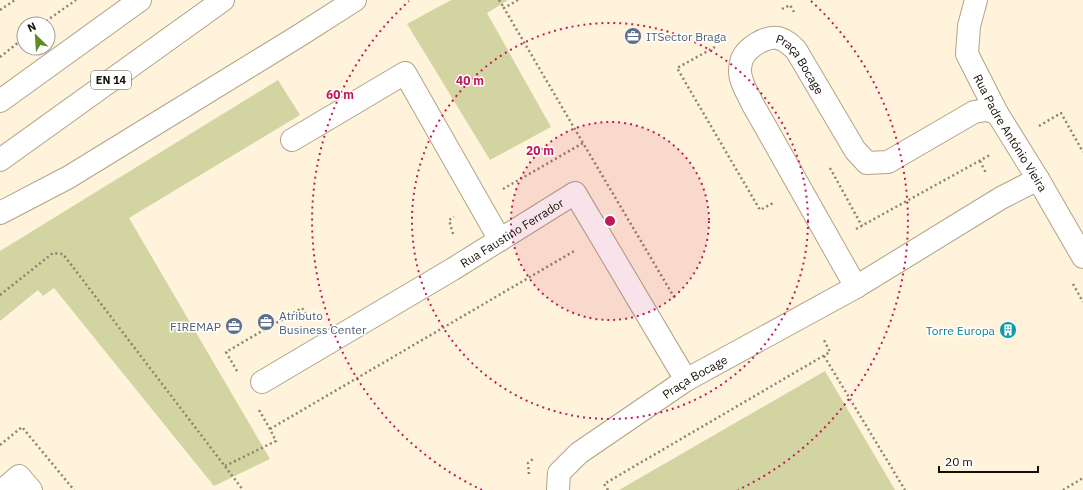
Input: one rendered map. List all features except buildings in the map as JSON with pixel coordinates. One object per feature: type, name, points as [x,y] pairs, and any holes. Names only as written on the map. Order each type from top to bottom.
[{"type":"main road","points":[[0,101],[140,0]]},
{"type":"main road","name":"EN 14","points":[[0,160],[223,0]]},
{"type":"main road","points":[[0,213],[69,177],[297,37],[354,0]]},
{"type":"main road","name":"Rua Padre António Vieira","points":[[976,0],[969,26],[967,54],[997,113],[1015,140],[1083,258]]},
{"type":"main road","name":"Praça Bocage","points":[[856,287],[752,103],[743,84],[740,72],[742,58],[750,49],[761,41],[771,38],[779,38],[787,41],[796,50],[855,150],[867,163],[888,162],[974,112],[986,110],[997,113]]},
{"type":"main road","points":[[292,140],[405,74],[500,240]]},
{"type":"main road","name":"Praça Bocage","points":[[558,490],[559,473],[580,453],[686,380],[856,287],[1002,198],[1038,179]]},
{"type":"main road","name":"Rua Faustino Ferrador","points":[[262,382],[500,240],[575,193],[686,380]]},
{"type":"main road","points":[[3,490],[20,476],[31,490]]},
{"type":"path","points":[[0,10],[15,0]]},
{"type":"path","points":[[53,16],[76,0]]},
{"type":"path","points":[[499,0],[583,143]]},
{"type":"path","points":[[504,8],[518,0]]},
{"type":"path","points":[[721,43],[677,68],[760,210],[780,200]]},
{"type":"path","points":[[0,57],[16,44]]},
{"type":"path","points":[[862,226],[1061,113],[1083,152]]},
{"type":"path","points":[[225,466],[276,441],[270,428],[578,249]]},
{"type":"path","points":[[0,295],[53,253],[62,254],[243,490]]},
{"type":"path","points":[[651,258],[674,297],[670,303]]},
{"type":"path","points":[[1072,282],[1083,302]]},
{"type":"path","points":[[608,490],[604,484],[830,352],[820,332]]},
{"type":"path","points":[[824,356],[905,490]]},
{"type":"path","points":[[1063,490],[1083,478]]},
{"type":"green space","points":[[451,0],[508,0],[487,13],[551,127],[490,160],[407,24]]},
{"type":"green space","points":[[278,80],[300,115],[129,218],[270,459],[214,486],[54,288],[43,296],[38,290],[0,321],[0,251]]},
{"type":"green space","points":[[825,371],[895,490],[619,490]]},
{"type":"place","name":"ITSector Braga","points":[[633,36]]},
{"type":"place","name":"Atributo Business Center","points":[[266,322]]},
{"type":"place","name":"FIREMAP","points":[[234,326]]},
{"type":"place","name":"Torre Europa","points":[[1008,330]]}]
